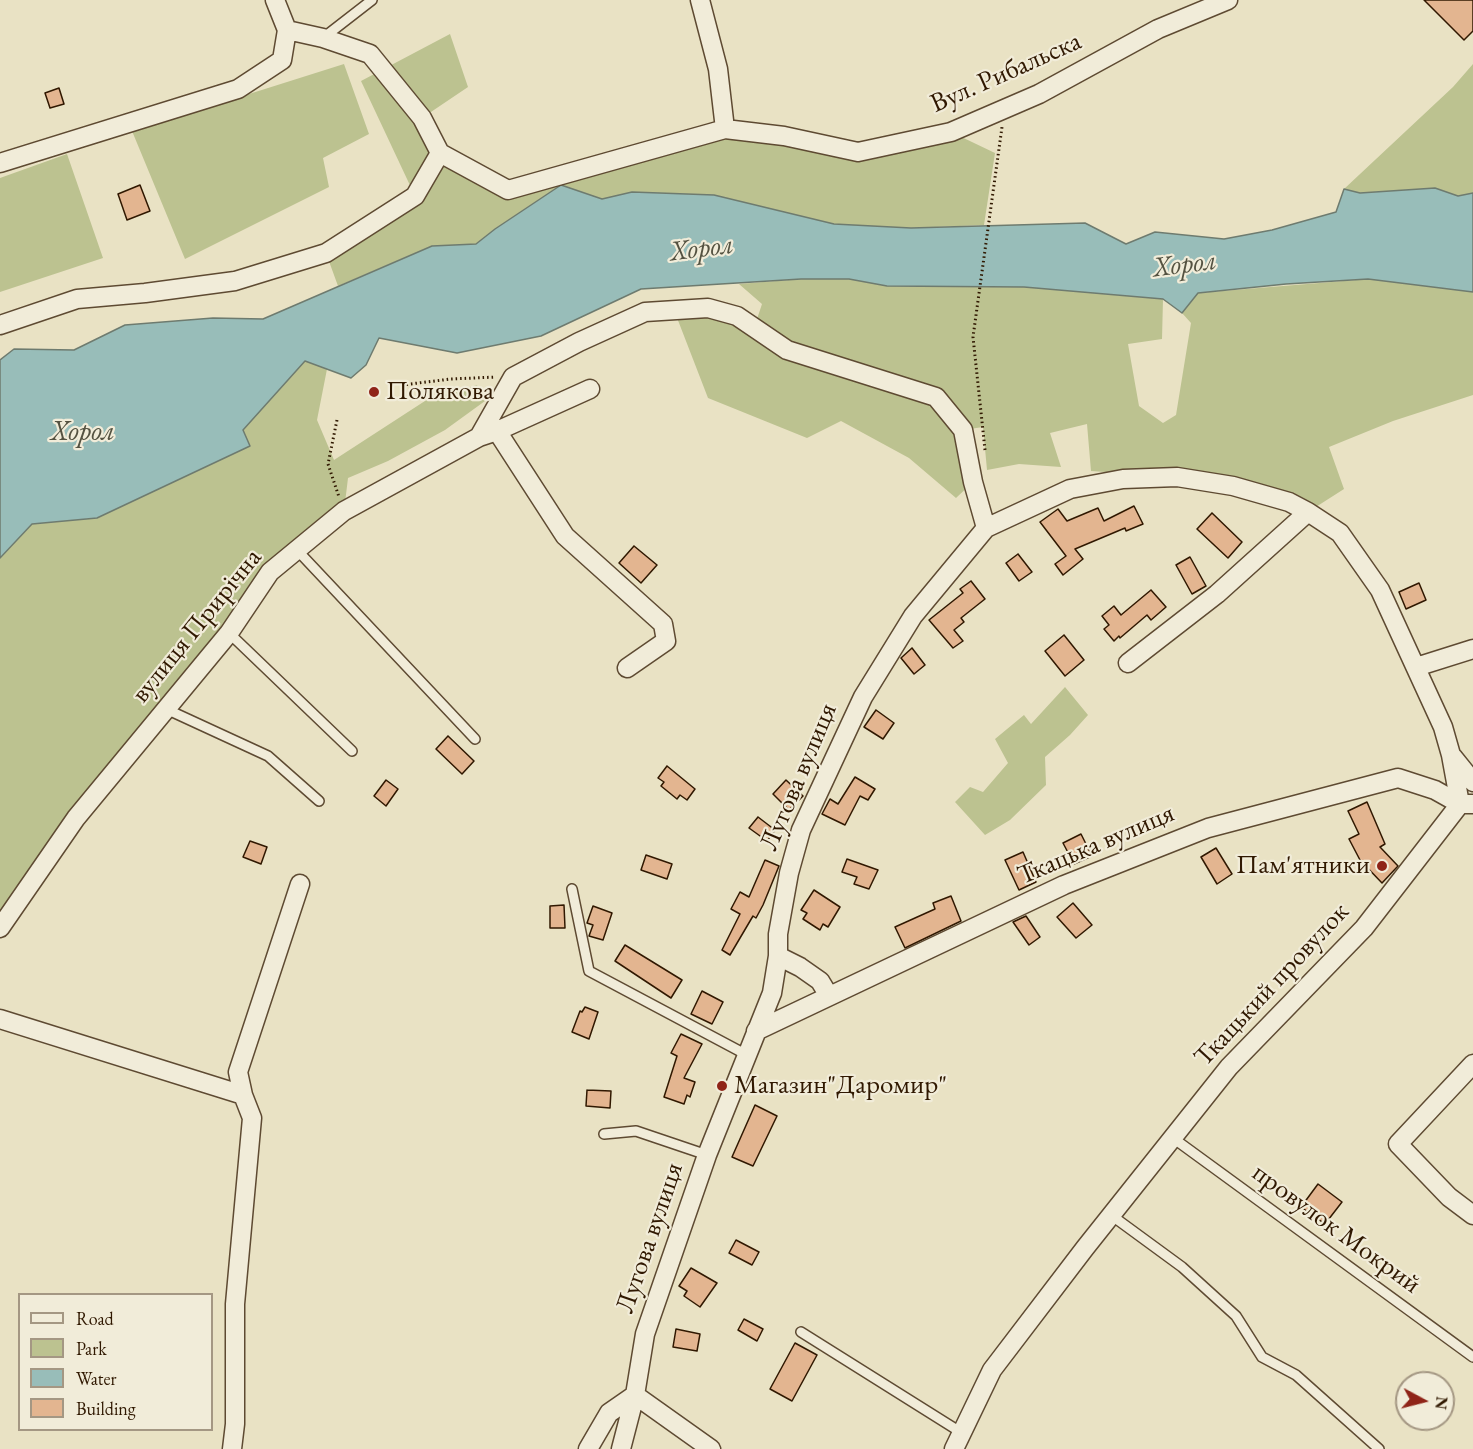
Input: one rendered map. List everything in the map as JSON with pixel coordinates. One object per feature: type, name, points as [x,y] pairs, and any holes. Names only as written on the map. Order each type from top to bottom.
[{"type":"street","points":[[0,163],[238,89],[282,60],[286,30],[275,0]]},
{"type":"street","points":[[286,30],[323,38],[369,54],[422,118],[440,153],[508,190],[724,129],[718,69],[700,0]]},
{"type":"street","name":"Вул. Рибальска","points":[[724,129],[784,136],[858,152],[951,132],[1038,94],[1158,29],[1228,0]]},
{"type":"street","points":[[0,325],[77,299],[235,281],[326,253],[415,196],[440,153]]},
{"type":"street","points":[[479,437],[513,377],[579,342],[645,312],[708,308],[737,316],[787,350],[936,397],[963,430],[973,483],[986,528]]},
{"type":"street","name":"вулиця Прирічна","points":[[0,928],[76,818],[229,633],[270,572],[344,511],[479,437],[590,389]]},
{"type":"street","points":[[497,431],[565,536],[663,624],[666,641],[627,668]]},
{"type":"street","name":"Лугова вулиця","points":[[621,1449],[635,1395],[645,1334],[707,1155],[772,993],[778,956],[778,934],[789,873],[801,830],[863,697],[913,616],[986,528],[1070,489],[1123,479],[1177,477],[1233,486],[1289,502],[1308,512]]},
{"type":"street","points":[[1128,663],[1217,594],[1308,512],[1340,532],[1380,590],[1443,727],[1466,804]]},
{"type":"street","points":[[1416,667],[1473,648]]},
{"type":"street","points":[[1451,755],[1473,782]]},
{"type":"street","name":"Ткацька вулиця","points":[[756,1031],[1064,885],[1208,828],[1398,778],[1435,790],[1466,804]]},
{"type":"street","name":"Ткацький провулок","points":[[958,1441],[992,1370],[1229,1067],[1364,928],[1466,804]]},
{"type":"street","points":[[232,1449],[235,1424],[235,1304],[252,1118],[243,1095],[238,1072],[300,884]]},
{"type":"street","points":[[778,956],[800,967],[820,981],[829,996]]},
{"type":"street","points":[[0,1019],[243,1095]]},
{"type":"street","points":[[1473,1064],[1398,1144],[1449,1197],[1473,1215]]},
{"type":"street","points":[[588,1449],[609,1413],[635,1395],[711,1449]]},
{"type":"lane","points":[[323,38],[372,0]]},
{"type":"lane","points":[[297,550],[475,739]]},
{"type":"lane","points":[[229,633],[352,751]]},
{"type":"lane","points":[[166,709],[268,756],[319,801]]},
{"type":"lane","points":[[572,889],[589,971],[747,1055]]},
{"type":"lane","points":[[604,1134],[636,1131],[707,1155]]},
{"type":"lane","name":"провулок Мокрий","points":[[1173,1138],[1473,1357]]},
{"type":"lane","points":[[1111,1215],[1182,1267],[1236,1316],[1262,1357],[1296,1375],[1379,1449]]},
{"type":"lane","points":[[801,1332],[958,1441]]},
{"type":"path","points":[[986,459],[973,337],[1004,109]]},
{"type":"path","points":[[402,385],[451,379],[513,377]]},
{"type":"path","points":[[337,420],[328,464],[344,511]]},
{"type":"green space","points":[[450,34],[468,87],[422,118],[440,153],[508,190],[725,132],[858,152],[951,132],[995,153],[984,225],[911,228],[834,224],[714,195],[632,192],[602,199],[561,185],[476,244],[432,246],[338,286],[326,253],[415,196],[361,81]]},
{"type":"green space","points":[[344,64],[369,134],[323,158],[329,187],[185,259],[132,131]]},
{"type":"green space","points":[[1473,64],[1473,193],[1458,196],[1435,188],[1359,193],[1344,189],[1453,87]]},
{"type":"green space","points":[[67,154],[103,258],[0,292],[0,178]]},
{"type":"green space","points":[[801,279],[849,279],[887,286],[1024,287],[1163,299],[1162,339],[1128,344],[1139,406],[1163,423],[1176,415],[1191,323],[1182,313],[1198,293],[1368,279],[1473,292],[1473,395],[1393,421],[1329,447],[1344,489],[1308,512],[1177,477],[1091,471],[1087,424],[1050,433],[1061,467],[1019,464],[987,470],[983,427],[963,430],[973,482],[956,498],[909,458],[841,421],[807,438],[708,398],[674,310],[708,308],[754,328],[762,304],[739,284]]},
{"type":"green space","points":[[305,361],[327,369],[317,420],[334,460],[428,399],[477,385],[485,401],[445,430],[388,461],[348,478],[344,511],[270,572],[0,928],[0,558],[32,524],[97,518],[250,446],[243,430]]},
{"type":"green space","points":[[1065,687],[1088,715],[1045,757],[1046,785],[1010,820],[985,835],[955,802],[970,787],[983,792],[1008,763],[995,739],[1024,715],[1031,724]]},
{"type":"water","name":"Хорол","points":[[561,185],[602,199],[632,192],[714,195],[834,224],[911,228],[1085,223],[1126,244],[1155,232],[1224,239],[1272,230],[1336,212],[1344,189],[1360,193],[1435,188],[1458,196],[1473,193],[1473,292],[1368,279],[1286,284],[1198,293],[1182,313],[1163,299],[1024,287],[887,286],[849,279],[801,279],[641,289],[541,336],[457,353],[379,338],[366,365],[351,378],[305,361],[243,430],[250,446],[97,518],[32,524],[0,558],[0,360],[14,349],[74,350],[125,325],[213,318],[263,319],[432,246],[476,244]]},
{"type":"building","points":[[1424,0],[1473,0],[1473,31],[1464,40]]},
{"type":"building","points":[[59,88],[64,104],[50,108],[45,93]]},
{"type":"building","points":[[140,185],[150,211],[127,220],[118,194]]},
{"type":"building","points":[[1134,506],[1143,524],[1126,531],[1125,528],[1075,549],[1083,559],[1063,575],[1055,564],[1066,556],[1040,522],[1058,509],[1067,521],[1098,508],[1104,521]]},
{"type":"building","points":[[1212,513],[1242,542],[1228,558],[1197,529]]},
{"type":"building","points":[[634,546],[657,565],[641,583],[619,563]]},
{"type":"building","points":[[1018,554],[1032,572],[1019,581],[1006,563]]},
{"type":"building","points":[[1190,557],[1206,586],[1192,594],[1176,565]]},
{"type":"building","points":[[971,581],[985,599],[961,618],[964,622],[954,630],[963,641],[953,648],[929,620],[963,593],[960,589]]},
{"type":"building","points":[[1419,583],[1426,600],[1406,609],[1399,592]]},
{"type":"building","points":[[1151,590],[1166,607],[1151,620],[1147,615],[1114,641],[1104,629],[1109,625],[1102,616],[1114,606],[1121,615]]},
{"type":"building","points":[[1064,635],[1084,660],[1065,676],[1045,651]]},
{"type":"building","points":[[912,648],[925,665],[914,674],[901,658]]},
{"type":"building","points":[[876,710],[894,723],[883,739],[864,727]]},
{"type":"building","points":[[448,736],[474,761],[462,774],[436,749]]},
{"type":"building","points":[[667,766],[695,789],[687,800],[680,795],[677,799],[661,786],[664,782],[658,778]]},
{"type":"building","points":[[855,777],[875,789],[868,800],[860,796],[845,825],[822,814],[830,799],[838,804]]},
{"type":"building","points":[[386,780],[398,789],[386,806],[374,796]]},
{"type":"building","points":[[786,780],[803,796],[789,810],[773,794]]},
{"type":"building","points":[[1367,802],[1385,844],[1380,847],[1398,866],[1382,883],[1360,860],[1349,839],[1359,834],[1348,811]]},
{"type":"building","points":[[758,817],[775,830],[767,841],[749,828]]},
{"type":"building","points":[[1081,834],[1092,856],[1074,864],[1063,843]]},
{"type":"building","points":[[250,841],[267,847],[261,864],[243,857]]},
{"type":"building","points":[[1216,848],[1232,874],[1217,884],[1201,857]]},
{"type":"building","points":[[1023,852],[1036,882],[1019,890],[1005,860]]},
{"type":"building","points":[[646,855],[672,864],[667,879],[641,870]]},
{"type":"building","points":[[847,859],[878,870],[869,889],[854,884],[857,877],[842,872]]},
{"type":"building","points":[[765,860],[779,866],[756,918],[753,916],[730,955],[722,950],[740,914],[731,909],[740,892],[749,897]]},
{"type":"building","points":[[814,890],[840,907],[828,927],[823,924],[820,930],[803,919],[807,913],[801,910]]},
{"type":"building","points":[[951,896],[961,921],[905,948],[895,927],[935,909],[933,903]]},
{"type":"building","points":[[1073,903],[1092,925],[1076,938],[1057,917]]},
{"type":"building","points":[[564,905],[565,928],[550,928],[550,906]]},
{"type":"building","points":[[593,906],[612,913],[603,940],[589,936],[593,925],[587,923]]},
{"type":"building","points":[[1026,916],[1040,937],[1029,945],[1013,922]]},
{"type":"building","points":[[625,945],[682,980],[671,998],[615,961]]},
{"type":"building","points":[[702,991],[723,1002],[712,1024],[691,1014]]},
{"type":"building","points":[[585,1007],[598,1012],[589,1039],[572,1032],[580,1011],[582,1012]]},
{"type":"building","points":[[681,1034],[702,1044],[684,1078],[695,1082],[690,1097],[687,1095],[684,1104],[664,1097],[677,1056],[671,1053]]},
{"type":"building","points":[[587,1090],[611,1091],[610,1108],[586,1106]]},
{"type":"building","points":[[755,1105],[777,1116],[753,1166],[732,1157]]},
{"type":"building","points":[[1318,1184],[1342,1202],[1325,1224],[1301,1207]]},
{"type":"building","points":[[736,1240],[759,1252],[752,1265],[729,1253]]},
{"type":"building","points":[[691,1268],[717,1283],[700,1307],[684,1296],[687,1291],[679,1286]]},
{"type":"building","points":[[744,1319],[763,1329],[757,1341],[738,1330]]},
{"type":"building","points":[[676,1329],[700,1334],[697,1351],[673,1347]]},
{"type":"building","points":[[795,1343],[817,1355],[792,1401],[770,1389]]},
{"type":"place","name":"Полякова","points":[[374,392]]},
{"type":"place","name":"Пам'ятники","points":[[1382,866]]},
{"type":"place","name":"Магазин\"Даромир\"","points":[[722,1086]]}]
